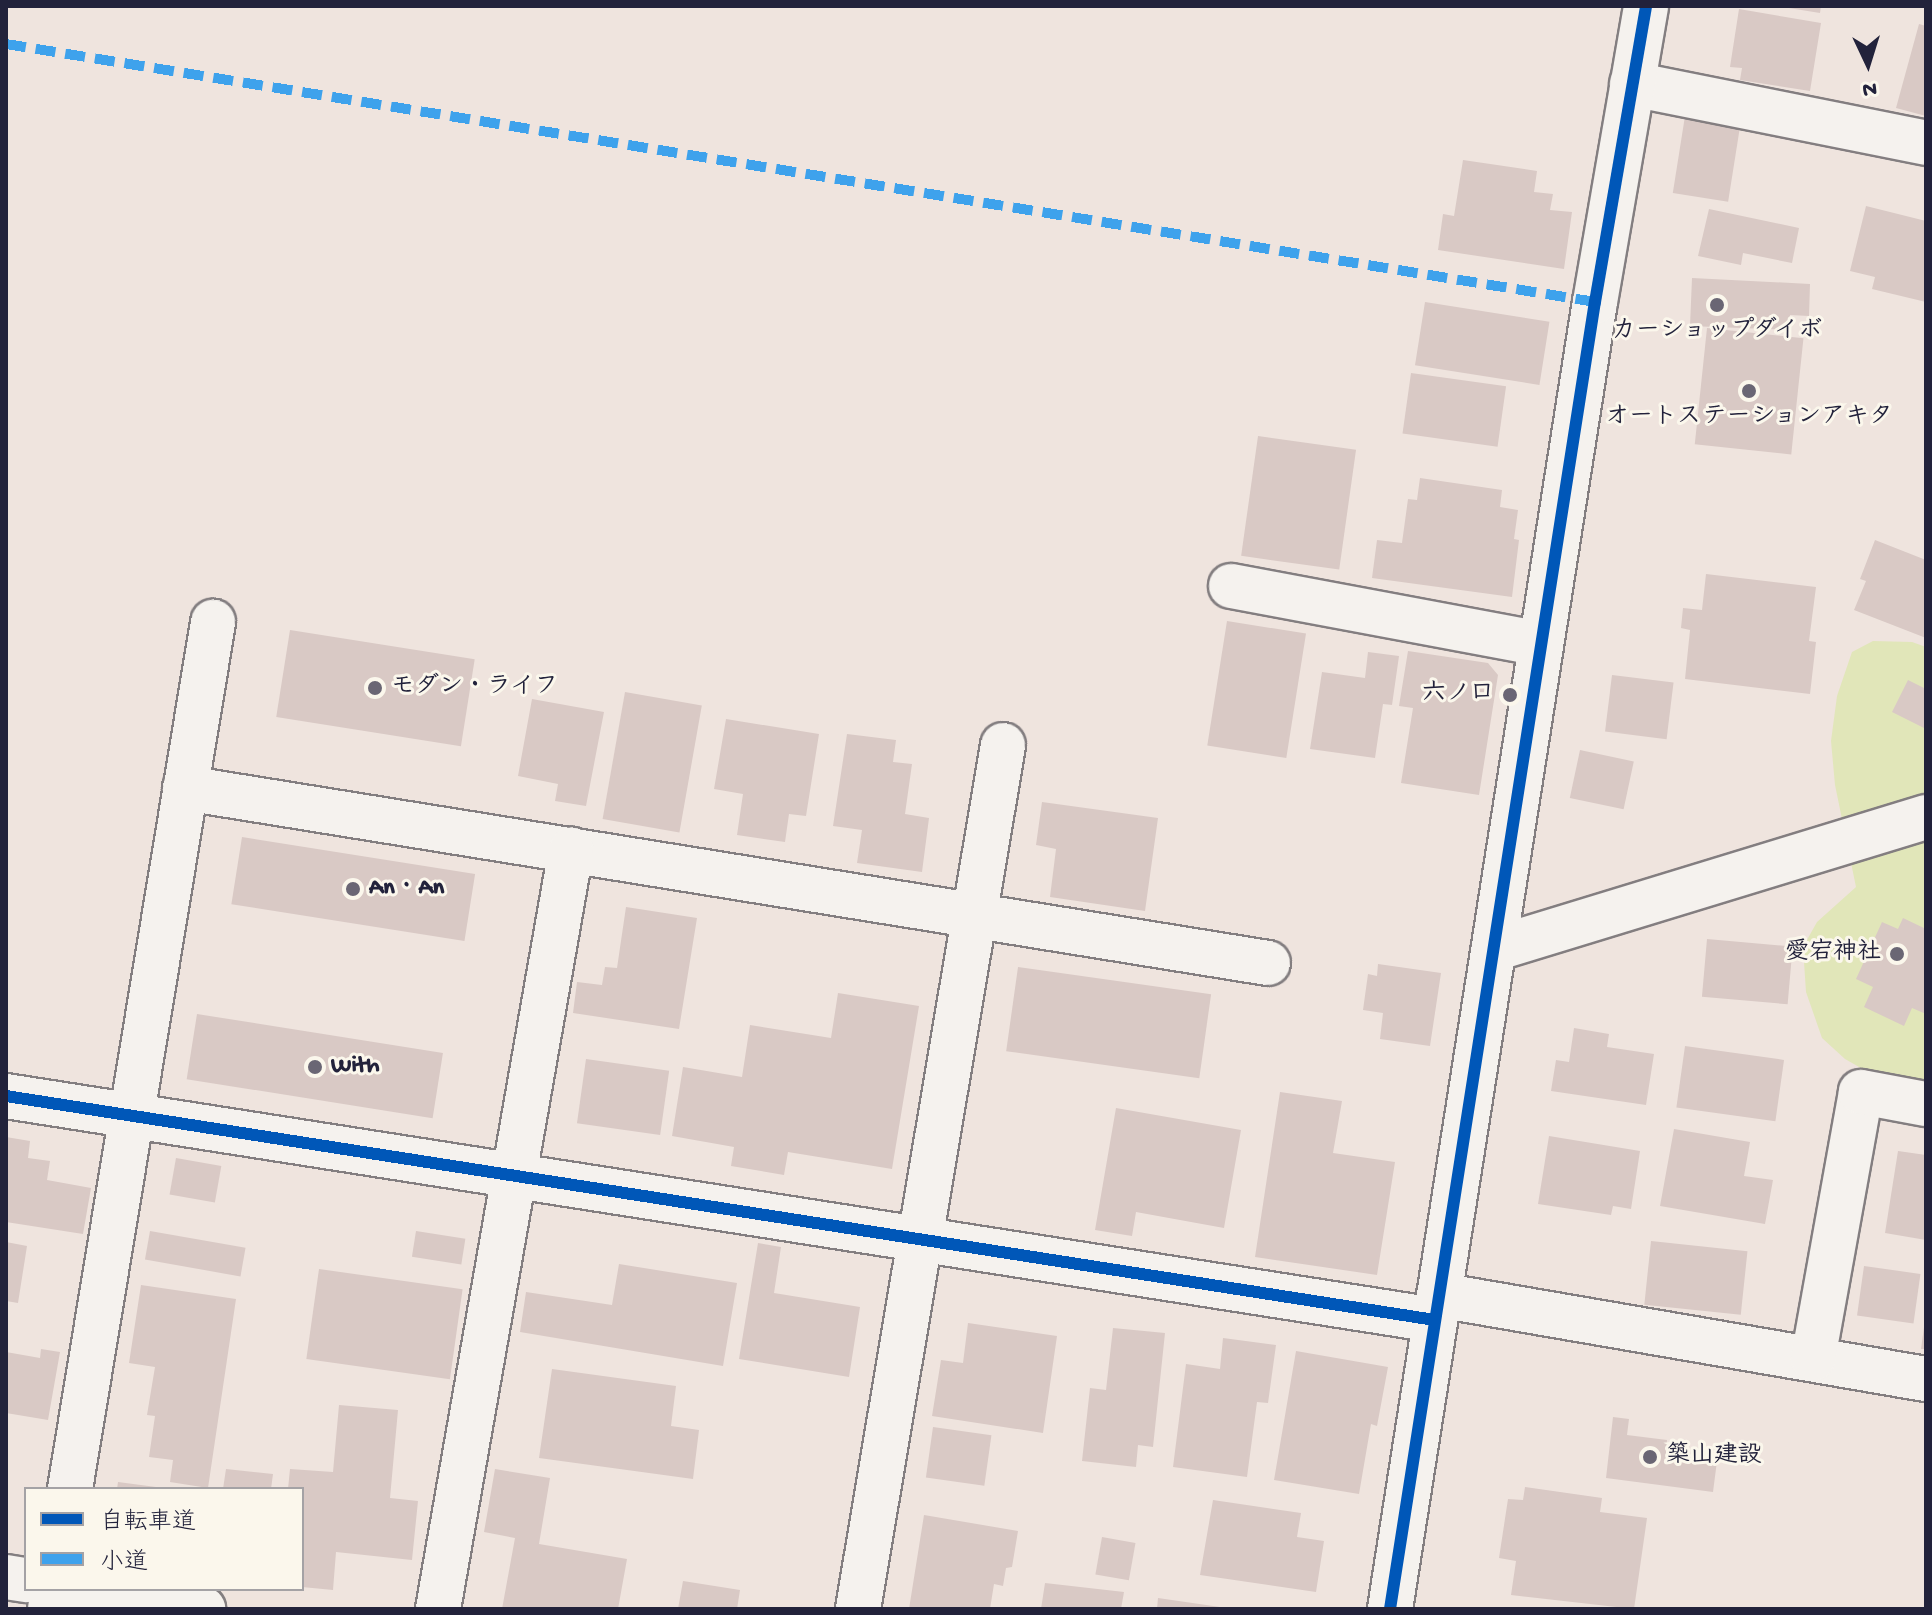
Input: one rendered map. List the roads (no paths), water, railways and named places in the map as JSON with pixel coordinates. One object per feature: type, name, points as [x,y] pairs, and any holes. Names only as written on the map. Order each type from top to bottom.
[{"type":"street","points":[[1390,1609],[1541,644],[1646,6]]},
{"type":"street","points":[[1632,84],[1926,143]]},
{"type":"street","points":[[1231,586],[1541,644]]},
{"type":"street","points":[[70,1487],[213,622]]},
{"type":"street","points":[[858,1609],[1003,745]]},
{"type":"street","points":[[185,788],[1268,963]]},
{"type":"street","points":[[1494,949],[1926,817]]},
{"type":"street","points":[[438,1609],[571,850]]},
{"type":"street","points":[[1813,1359],[1861,1092],[1926,1104]]},
{"type":"street","points":[[6,1096],[920,1240],[1813,1359],[1926,1379]]},
{"type":"street","points":[[93,1591],[203,1609]]},
{"type":"place","name":"カーショップダイボ","points":[[1717,305]]},
{"type":"place","name":"オートステーションアキタ","points":[[1749,391]]},
{"type":"place","name":"モダン・ライフ","points":[[375,688]]},
{"type":"place","name":"六ノ口","points":[[1510,695]]},
{"type":"place","name":"An・An","points":[[353,889]]},
{"type":"place","name":"愛宕神社","points":[[1897,954]]},
{"type":"place","name":"With","points":[[315,1067]]},
{"type":"place","name":"築山建設","points":[[1650,1457]]}]
